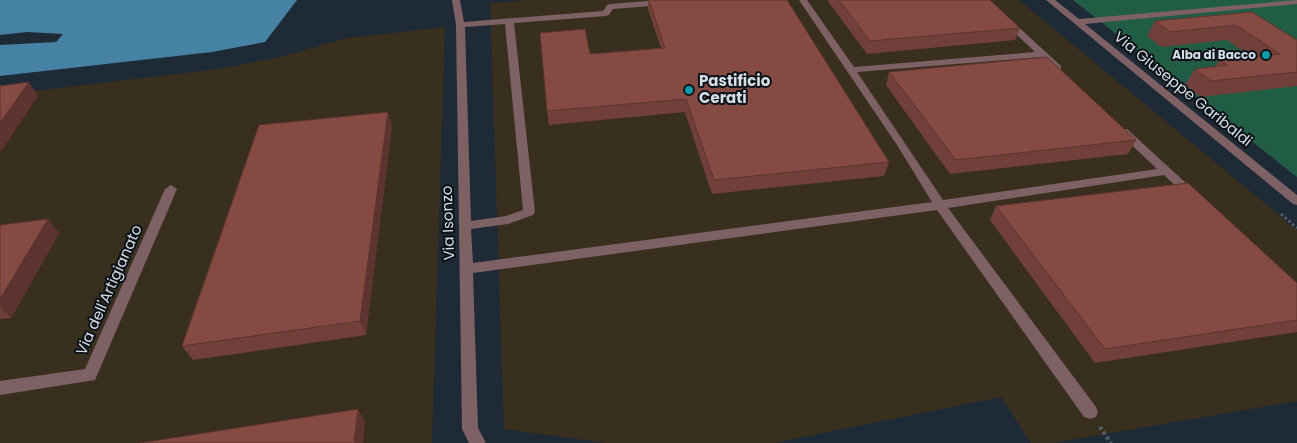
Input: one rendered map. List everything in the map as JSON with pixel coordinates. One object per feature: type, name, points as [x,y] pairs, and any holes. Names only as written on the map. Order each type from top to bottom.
[{"type":"street","name":"Via Isonzo","points":[[456,0],[460,25],[470,429],[478,443]]},
{"type":"street","points":[[460,25],[606,13],[610,7],[689,0]]},
{"type":"street","points":[[803,0],[852,70],[940,205],[1090,412]]},
{"type":"street","points":[[984,0],[1067,77]]},
{"type":"street","name":"Via Giuseppe Garibaldi","points":[[1050,0],[1297,201]]},
{"type":"street","points":[[1077,22],[1297,1]]},
{"type":"street","points":[[464,226],[508,220],[529,212],[510,21]]},
{"type":"street","points":[[852,70],[1043,54]]},
{"type":"street","points":[[1114,123],[1204,204]]},
{"type":"street","points":[[466,269],[940,205],[1166,171]]},
{"type":"street","name":"Via dell'Artigianato","points":[[0,388],[90,376],[171,189]]},
{"type":"shaded area","points":[[529,0],[1019,0],[1297,230],[1297,401],[1053,443],[1031,443],[1001,397],[774,443],[606,443],[504,429],[490,3]]},
{"type":"shaded area","points":[[445,27],[432,443],[0,443],[0,95],[218,69],[280,57],[347,38]]},
{"type":"green space","points":[[1073,0],[1297,0],[1297,177]]},
{"type":"water","points":[[0,0],[297,0],[265,42],[212,52],[0,76],[0,45],[56,42],[63,34],[27,32],[0,35]]},
{"type":"building","name":"Pastificio Cerati","points":[[649,0],[787,0],[889,162],[714,180],[686,99],[547,111],[540,33],[585,29],[590,54],[665,48]]},
{"type":"building","points":[[839,0],[990,0],[1020,28],[870,41]]},
{"type":"building","points":[[1252,12],[1297,40],[1297,72],[1211,81],[1195,69],[1227,65],[1219,60],[1280,54],[1236,25],[1170,32],[1155,21]]},
{"type":"building","points":[[1047,57],[1136,140],[956,160],[889,72]]},
{"type":"building","points":[[29,82],[0,123],[0,86]]},
{"type":"building","points":[[388,112],[360,321],[182,346],[259,125]]},
{"type":"building","points":[[1188,183],[1297,283],[1297,320],[1105,349],[996,206]]},
{"type":"building","points":[[48,219],[0,299],[0,225]]},
{"type":"building","points":[[358,409],[354,443],[140,443]]},
{"type":"place","name":"Alba di Bacco","points":[[1266,55]]},
{"type":"place","name":"Pastificio Cerati","points":[[689,90]]}]
